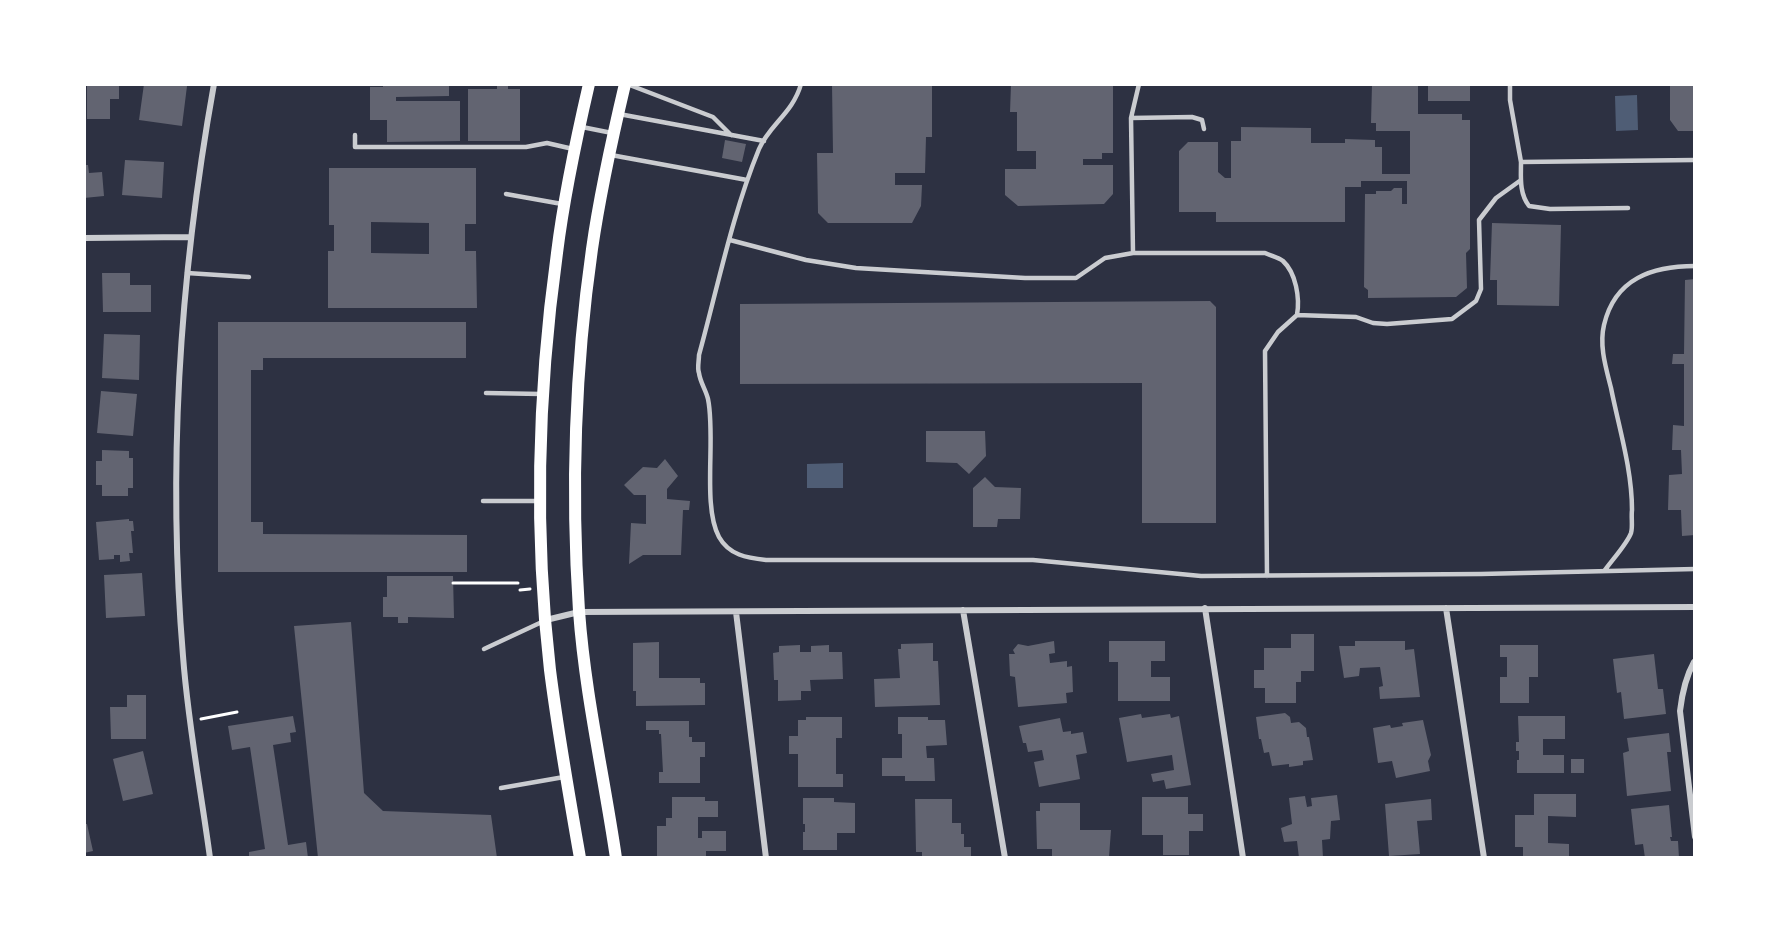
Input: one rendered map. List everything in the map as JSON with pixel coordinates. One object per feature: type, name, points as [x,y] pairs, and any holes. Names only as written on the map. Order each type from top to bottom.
[{"type":"main road","points":[[579,858],[550,669],[541,501],[549,316],[564,204],[588,84]]},
{"type":"main road","points":[[615,858],[589,700],[579,612],[576,510],[578,398],[592,249],[608,155],[626,84]]},
{"type":"street","points":[[210,858],[190,721],[178,597],[175,456],[190,237],[214,84]]},
{"type":"street","points":[[84,238],[190,237]]},
{"type":"street","points":[[546,620],[579,612],[1695,607]]},
{"type":"street","points":[[1205,608],[1243,858]]},
{"type":"street","points":[[1446,608],[1484,858]]},
{"type":"street","points":[[963,610],[1005,858]]},
{"type":"street","points":[[736,612],[766,858]]},
{"type":"street","points":[[1694,662],[1685,683],[1680,711],[1695,837]]},
{"type":"lane","points":[[626,84],[713,117],[731,135]]},
{"type":"lane","points":[[801,84],[799,93],[788,111],[764,141],[747,180],[699,355],[698,372],[708,399],[714,523],[719,537],[730,551],[745,558],[766,560],[1033,560],[1201,576],[1481,574],[1695,569]]},
{"type":"lane","points":[[1133,254],[1131,118],[1139,84]]},
{"type":"lane","points":[[1510,84],[1510,100],[1521,162],[1521,180],[1524,199],[1529,206],[1538,208],[1628,208]]},
{"type":"lane","points":[[618,114],[764,141]]},
{"type":"lane","points":[[1131,118],[1192,117],[1202,120],[1204,129]]},
{"type":"lane","points":[[579,126],[613,133]]},
{"type":"lane","points":[[355,135],[355,147],[526,147],[547,143],[574,149]]},
{"type":"lane","points":[[608,155],[747,180]]},
{"type":"lane","points":[[1521,162],[1695,160]]},
{"type":"lane","points":[[1297,315],[1356,317],[1373,323],[1388,324],[1452,319],[1476,302],[1481,289],[1479,220],[1496,198],[1521,180]]},
{"type":"lane","points":[[506,194],[564,204]]},
{"type":"lane","points":[[730,240],[806,260],[856,268],[1025,278],[1076,278],[1105,258],[1133,254],[1265,254],[1281,259],[1288,268],[1295,285],[1299,304],[1297,315],[1278,332],[1264,351],[1267,576]]},
{"type":"lane","points":[[1605,570],[1631,532],[1632,496],[1629,470],[1602,350],[1604,325],[1613,303],[1624,289],[1643,274],[1670,266],[1695,266]]},
{"type":"lane","points":[[187,273],[249,277]]},
{"type":"lane","points":[[486,393],[544,394]]},
{"type":"lane","points":[[483,501],[541,501]]},
{"type":"lane","points":[[484,649],[546,620]]},
{"type":"lane","points":[[501,788],[565,777]]},
{"type":"path","points":[[453,583],[518,583]]},
{"type":"path","points":[[190,721],[237,712]]},
{"type":"water","points":[[1637,95],[1638,130],[1616,131],[1615,96]]},
{"type":"water","points":[[843,463],[843,488],[807,488],[807,464]]},
{"type":"building","points":[[87,84],[119,84],[119,99],[110,99],[110,119],[87,119]]},
{"type":"building","points":[[144,84],[187,86],[182,126],[139,120]]},
{"type":"building","points":[[383,84],[449,84],[449,96],[396,97],[396,101],[460,101],[460,141],[387,142],[387,120],[370,120],[370,87],[383,87]]},
{"type":"building","points":[[497,84],[508,84],[508,89],[520,89],[520,141],[468,141],[468,89],[497,89]]},
{"type":"building","points":[[832,84],[932,84],[932,137],[926,137],[925,173],[895,173],[895,185],[922,185],[921,206],[912,223],[828,223],[818,213],[817,153],[833,153]]},
{"type":"building","points":[[1011,84],[1113,84],[1113,153],[1102,153],[1102,159],[1083,159],[1083,165],[1113,165],[1113,194],[1104,204],[1018,206],[1005,195],[1005,169],[1036,169],[1036,151],[1017,151],[1017,112],[1010,112]]},
{"type":"building","points":[[1372,84],[1418,84],[1418,114],[1462,114],[1462,120],[1470,120],[1470,249],[1466,253],[1467,288],[1456,297],[1368,298],[1368,290],[1364,287],[1365,194],[1402,188],[1402,204],[1407,204],[1407,181],[1361,181],[1361,187],[1345,187],[1345,222],[1216,222],[1216,212],[1179,212],[1179,151],[1188,142],[1218,142],[1218,172],[1225,178],[1231,178],[1231,141],[1241,141],[1241,127],[1311,128],[1311,143],[1345,143],[1345,139],[1375,140],[1375,147],[1382,147],[1382,174],[1410,174],[1410,131],[1376,131],[1376,123],[1371,123]]},
{"type":"building","points":[[1428,84],[1470,84],[1470,101],[1428,101]]},
{"type":"building","points":[[1670,84],[1695,84],[1695,131],[1678,131],[1670,120]]},
{"type":"building","points":[[725,140],[746,144],[742,162],[722,158]]},
{"type":"building","points":[[125,160],[164,162],[162,198],[122,195]]},
{"type":"building","points":[[84,165],[88,165],[89,173],[102,172],[104,196],[84,198]]},
{"type":"building","points":[[329,168],[476,168],[476,224],[465,224],[465,251],[476,251],[477,308],[328,308],[328,251],[334,251],[334,225],[329,225]],"holes":[[[371,222],[429,223],[429,254],[371,253]]]},
{"type":"building","points":[[1492,223],[1561,225],[1559,306],[1497,305],[1497,280],[1490,280]]},
{"type":"building","points":[[102,273],[130,273],[130,285],[151,285],[151,312],[103,312]]},
{"type":"building","points":[[1695,279],[1695,535],[1682,536],[1681,510],[1668,510],[1669,475],[1682,474],[1681,450],[1672,450],[1673,425],[1684,426],[1684,364],[1672,364],[1673,354],[1684,354],[1685,280]]},
{"type":"building","points":[[1210,301],[1216,307],[1216,523],[1142,523],[1142,383],[740,384],[740,304]]},
{"type":"building","points":[[218,322],[466,322],[466,358],[263,358],[263,370],[251,370],[251,522],[263,522],[263,534],[467,535],[467,572],[218,572]]},
{"type":"building","points":[[104,334],[140,335],[139,380],[102,378]]},
{"type":"building","points":[[101,391],[137,394],[133,436],[97,433]]},
{"type":"building","points":[[926,431],[985,431],[986,456],[969,474],[957,463],[926,462]]},
{"type":"building","points":[[102,450],[129,451],[129,458],[133,458],[133,488],[128,488],[128,496],[102,496],[102,485],[96,485],[96,461],[102,461]]},
{"type":"building","points":[[665,459],[678,476],[667,489],[667,499],[690,501],[689,510],[683,510],[681,555],[643,555],[629,564],[631,523],[646,524],[646,495],[634,495],[624,485],[643,467],[657,468]]},
{"type":"building","points":[[985,477],[995,487],[1021,488],[1020,519],[998,519],[997,527],[973,527],[973,488]]},
{"type":"building","points":[[129,519],[133,521],[134,531],[131,531],[133,553],[129,553],[130,561],[120,562],[120,555],[114,555],[114,559],[99,560],[96,522]]},
{"type":"building","points":[[142,573],[145,616],[106,618],[104,575]]},
{"type":"building","points":[[387,576],[453,576],[454,618],[408,617],[408,623],[398,623],[398,617],[383,617],[383,597],[387,597]]},
{"type":"building","points":[[351,622],[364,793],[383,811],[491,815],[497,858],[318,858],[294,626]]},
{"type":"building","points":[[1291,634],[1314,634],[1314,671],[1301,671],[1301,682],[1296,682],[1296,703],[1265,703],[1265,688],[1254,688],[1254,670],[1264,670],[1264,648],[1291,648]]},
{"type":"building","points":[[1054,641],[1055,653],[1049,654],[1050,663],[1067,661],[1067,667],[1072,666],[1073,692],[1066,693],[1067,703],[1018,707],[1015,677],[1010,676],[1009,654],[1015,654],[1013,650],[1018,644],[1028,646]]},
{"type":"building","points":[[1109,641],[1165,641],[1165,661],[1151,661],[1151,677],[1170,677],[1170,701],[1118,701],[1118,662],[1109,662]]},
{"type":"building","points":[[1355,641],[1405,641],[1405,650],[1414,649],[1420,697],[1380,699],[1379,687],[1383,686],[1380,667],[1360,668],[1359,676],[1344,678],[1339,646],[1355,646]]},
{"type":"building","points":[[659,642],[659,678],[700,678],[700,683],[705,683],[705,705],[636,706],[636,691],[633,691],[633,643]]},
{"type":"building","points":[[933,643],[933,661],[938,661],[940,705],[875,707],[874,679],[900,678],[898,649],[901,649],[901,644]]},
{"type":"building","points":[[800,645],[800,652],[811,652],[811,646],[829,645],[829,652],[842,652],[843,679],[810,680],[811,691],[801,691],[801,700],[778,701],[778,680],[774,680],[773,653],[779,652],[779,646]]},
{"type":"building","points":[[1500,645],[1538,645],[1538,677],[1529,677],[1529,703],[1500,703],[1500,677],[1507,677],[1507,657],[1500,657]]},
{"type":"building","points":[[1654,654],[1658,689],[1663,689],[1666,714],[1624,719],[1621,692],[1617,693],[1613,659]]},
{"type":"building","points":[[127,695],[146,695],[146,739],[111,739],[110,707],[127,707]]},
{"type":"building","points":[[1285,713],[1290,717],[1291,723],[1299,722],[1306,728],[1313,760],[1303,761],[1303,765],[1272,766],[1269,752],[1264,753],[1261,739],[1259,739],[1256,717]]},
{"type":"building","points":[[1141,714],[1142,718],[1170,714],[1171,718],[1179,716],[1191,785],[1166,789],[1164,780],[1153,782],[1151,774],[1174,770],[1172,755],[1127,762],[1119,718]]},
{"type":"building","points":[[293,716],[296,732],[290,733],[291,742],[273,745],[288,845],[306,842],[308,858],[249,858],[249,852],[265,849],[250,747],[232,750],[228,726]]},
{"type":"building","points":[[1518,716],[1565,716],[1565,739],[1543,739],[1543,755],[1564,755],[1564,773],[1517,773]]},
{"type":"building","points":[[806,717],[842,717],[842,738],[836,738],[836,774],[843,774],[843,787],[798,787],[798,754],[789,754],[789,736],[798,736],[798,720],[806,720]]},
{"type":"building","points":[[898,717],[928,717],[928,720],[945,720],[947,745],[926,746],[927,758],[934,758],[935,781],[905,781],[905,776],[882,776],[882,758],[902,758],[902,734],[898,734]]},
{"type":"building","points":[[1060,718],[1063,732],[1071,731],[1071,734],[1083,732],[1087,753],[1076,755],[1080,779],[1039,787],[1034,762],[1044,760],[1042,750],[1028,752],[1019,726]]},
{"type":"building","points":[[1423,720],[1431,755],[1428,761],[1430,771],[1396,778],[1392,761],[1378,763],[1373,728],[1390,725],[1391,728],[1403,726],[1402,723]]},
{"type":"building","points":[[646,721],[689,721],[689,737],[692,737],[692,742],[705,742],[705,757],[700,757],[700,783],[659,783],[659,772],[663,772],[661,734],[659,730],[646,730]]},
{"type":"building","points":[[1669,733],[1671,752],[1667,752],[1671,791],[1627,796],[1623,753],[1629,751],[1627,738]]},
{"type":"building","points":[[143,751],[153,794],[123,801],[113,759]]},
{"type":"building","points":[[1571,759],[1584,759],[1584,773],[1571,773]]},
{"type":"building","points":[[1534,794],[1576,794],[1576,817],[1548,816],[1548,843],[1569,844],[1569,858],[1523,858],[1523,847],[1515,847],[1515,815],[1534,815]]},
{"type":"building","points":[[1337,795],[1340,820],[1331,821],[1330,839],[1322,840],[1323,858],[1299,858],[1297,841],[1284,842],[1281,828],[1292,824],[1289,798],[1305,796],[1307,807],[1312,806],[1311,798]]},
{"type":"building","points":[[672,797],[705,797],[705,801],[718,801],[718,817],[698,817],[698,838],[702,838],[702,831],[726,831],[726,851],[706,851],[706,856],[688,856],[688,858],[657,858],[657,826],[666,826],[666,818],[672,818]]},
{"type":"building","points":[[1142,797],[1188,797],[1188,814],[1203,814],[1203,831],[1189,831],[1189,855],[1163,855],[1163,835],[1142,835]]},
{"type":"building","points":[[803,798],[834,798],[834,802],[855,803],[855,833],[837,833],[837,850],[803,850],[805,824],[803,824]]},
{"type":"building","points":[[915,799],[952,799],[952,823],[961,823],[964,847],[971,847],[971,858],[922,858],[922,852],[916,852]]},
{"type":"building","points":[[1431,799],[1432,820],[1417,821],[1420,854],[1389,856],[1385,804]]},
{"type":"building","points":[[1040,803],[1080,803],[1080,830],[1111,830],[1109,857],[1052,857],[1052,849],[1037,849],[1036,811],[1040,811]]},
{"type":"building","points":[[1669,805],[1672,837],[1670,837],[1671,841],[1678,841],[1679,858],[1645,858],[1643,844],[1635,845],[1631,809]]},
{"type":"building","points":[[84,824],[87,824],[93,851],[84,853]]}]
